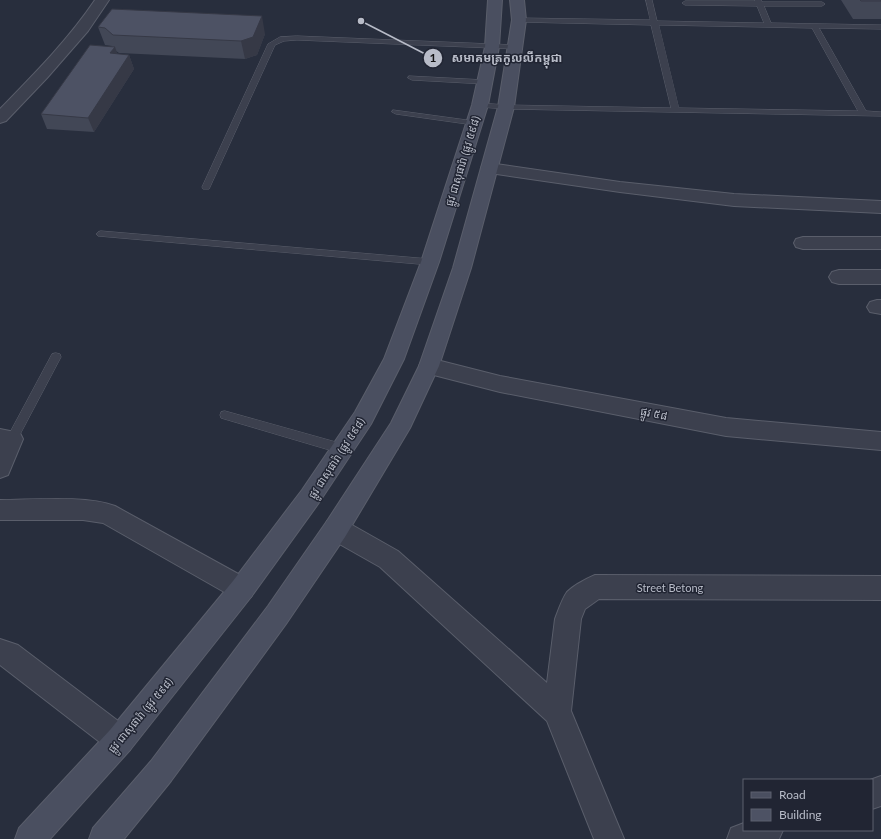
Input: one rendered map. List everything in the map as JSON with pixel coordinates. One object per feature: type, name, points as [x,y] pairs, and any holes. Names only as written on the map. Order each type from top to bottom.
[{"type":"main road","name":"ផ្លូវ ជាសុផារ៉ា (ផ្លូវ ៥៩៨)","points":[[30,839],[120,740],[242,589],[310,497],[363,418],[394,359],[430,262],[477,114],[492,47],[495,0]]},
{"type":"main road","points":[[104,839],[161,771],[277,615],[336,529],[399,428],[429,366],[462,268],[506,107],[516,48],[518,10]]},
{"type":"street","points":[[0,118],[42,75],[83,28],[102,0]]},
{"type":"street","points":[[489,168],[620,187],[734,200],[881,207]]},
{"type":"street","points":[[803,243],[881,243]]},
{"type":"street","points":[[839,277],[881,277]]},
{"type":"street","name":"ផ្លូវ ៥៨","points":[[429,366],[500,384],[726,427],[881,441]]},
{"type":"street","points":[[0,468],[6,438]]},
{"type":"street","points":[[0,510],[83,510],[107,513],[242,589]]},
{"type":"street","points":[[336,529],[389,558],[557,710],[609,839]]},
{"type":"street","name":"Street Betong","points":[[557,710],[568,619],[576,602],[595,587],[881,588]]},
{"type":"street","points":[[0,652],[9,654],[120,740]]},
{"type":"street","points":[[742,839],[765,831]]},
{"type":"lane","points":[[649,0],[676,110]]},
{"type":"lane","points":[[759,2],[768,25]]},
{"type":"lane","points":[[685,3],[759,2],[822,4]]},
{"type":"lane","points":[[518,10],[654,24],[881,27]]},
{"type":"lane","points":[[814,26],[864,114]]},
{"type":"lane","points":[[206,187],[272,44],[283,39],[297,38],[516,48]]},
{"type":"lane","points":[[412,78],[485,82]]},
{"type":"lane","points":[[396,112],[477,114],[506,107],[881,114]]},
{"type":"lane","points":[[102,234],[430,262]]},
{"type":"lane","points":[[6,438],[56,357]]},
{"type":"lane","points":[[225,414],[343,449]]},
{"type":"building","points":[[860,0],[881,0],[881,1],[861,1]]},
{"type":"building","points":[[112,9],[262,16],[253,37],[241,41],[113,35],[105,28],[98,27]]},
{"type":"building","points":[[90,45],[115,47],[110,53],[129,55],[88,118],[41,114]]},
{"type":"place","name":"សមាគមត្រកូលលីកម្ពុជា","points":[[361,21]]}]
